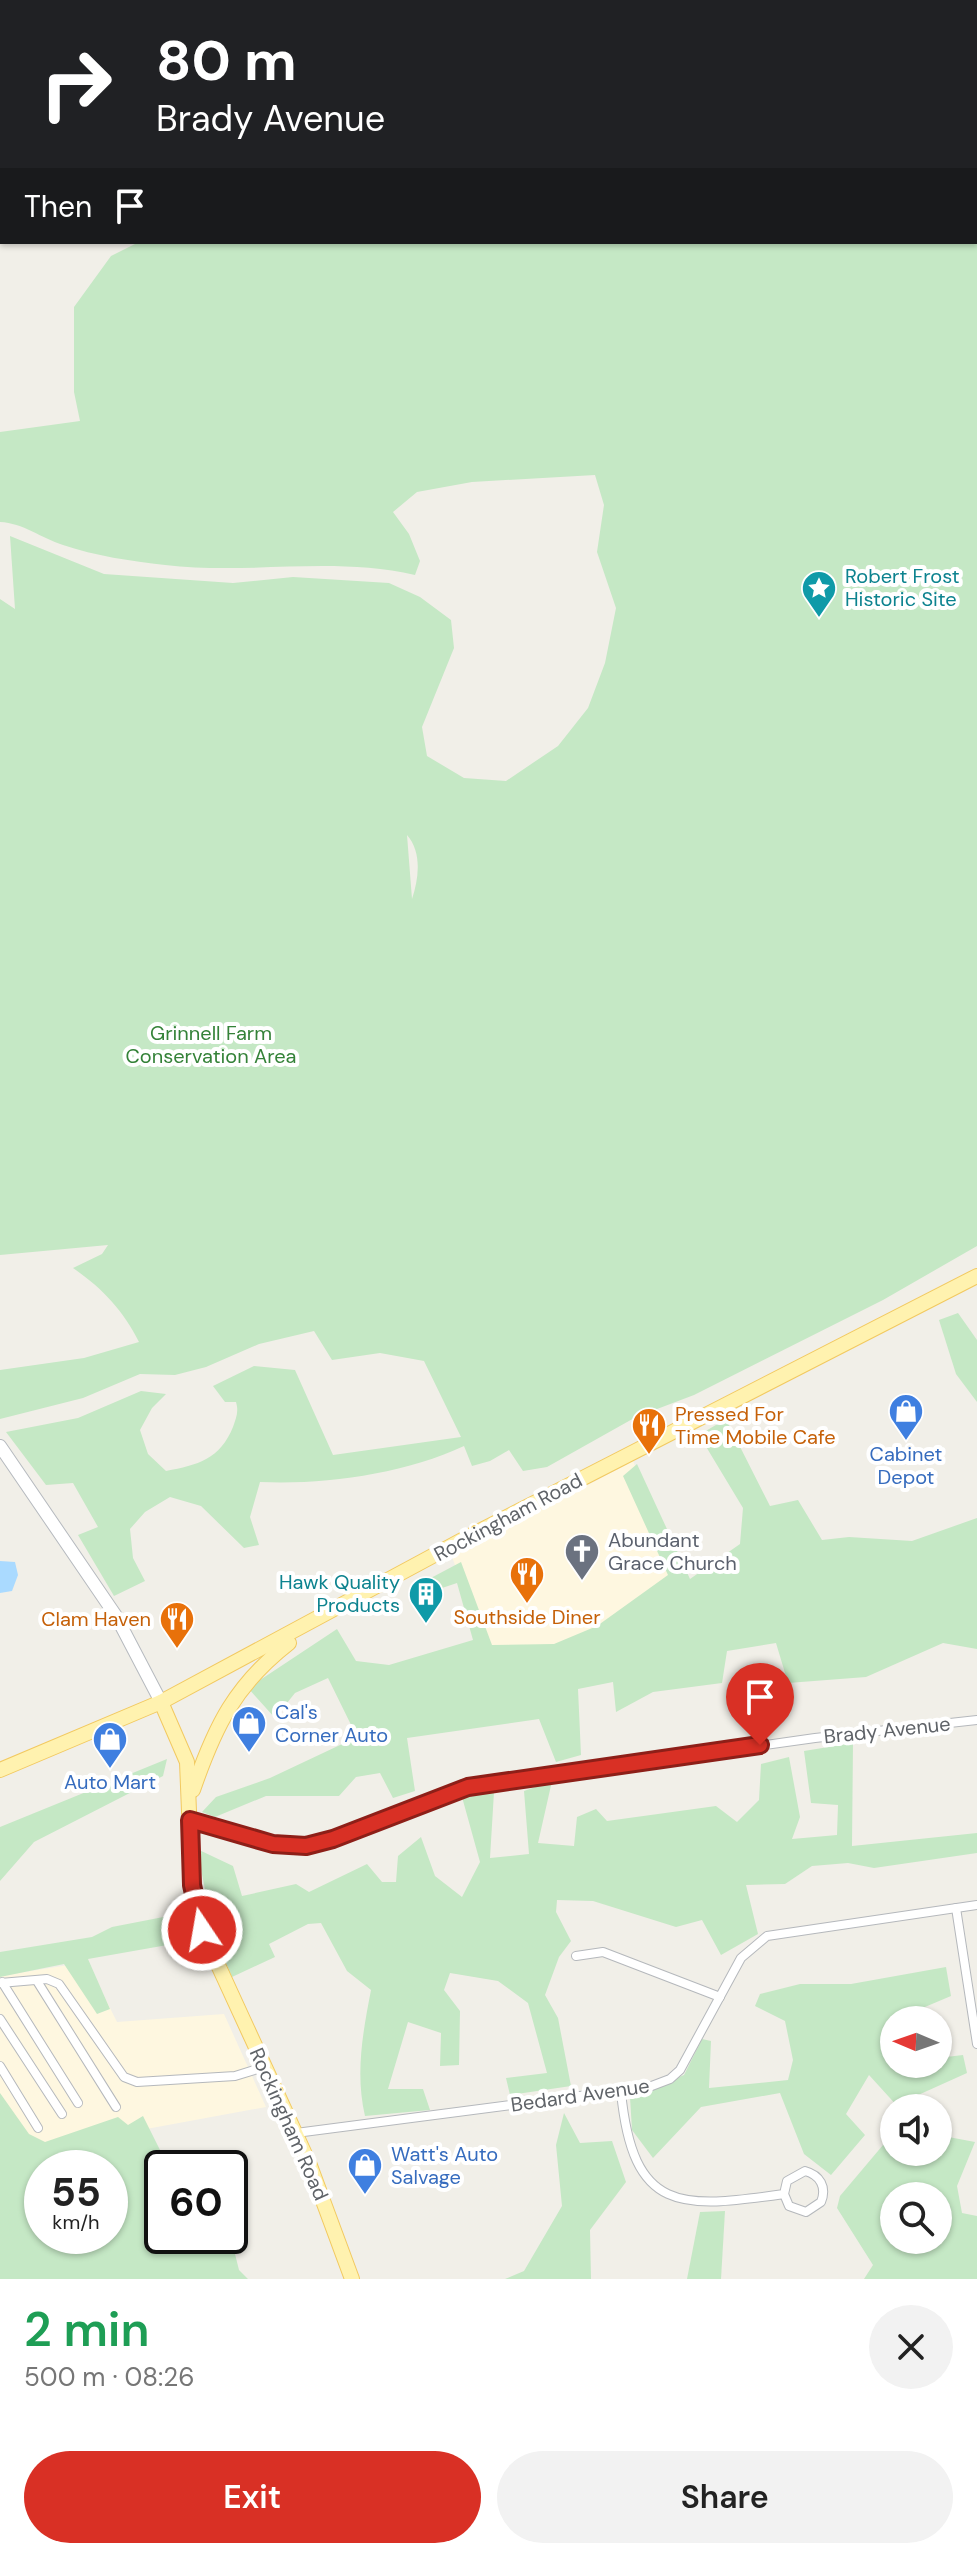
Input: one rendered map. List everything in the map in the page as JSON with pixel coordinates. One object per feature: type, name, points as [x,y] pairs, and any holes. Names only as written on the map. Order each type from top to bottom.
[{"type":"main road","name":"Rockingham Road","points":[[352,2279],[296,2133],[202,1930],[192,1885],[190,1798],[184,1750],[161,1702],[315,1622],[464,1539],[977,1276]]},
{"type":"main road","points":[[190,1798],[218,1726],[239,1690],[262,1664],[315,1622]]},
{"type":"main road","points":[[0,1770],[161,1702]]},
{"type":"street","points":[[0,1446],[109,1605],[161,1702]]},
{"type":"street","name":"Brady Avenue","points":[[190,1820],[273,1844],[306,1846],[333,1839],[468,1787],[790,1741],[977,1720]]},
{"type":"street","name":"Bedard Avenue","points":[[296,2133],[621,2092],[659,2084],[680,2070],[741,1958],[767,1936],[977,1905]]},
{"type":"street","points":[[956,1908],[977,2044]]},
{"type":"street","points":[[576,1956],[603,1952],[720,1997]]},
{"type":"street","points":[[78,2103],[1,1983],[47,1979],[59,1984],[124,2077],[137,2082],[235,2076],[264,2067]]},
{"type":"street","points":[[37,1981],[116,2107]]},
{"type":"street","points":[[0,2019],[62,2114]]},
{"type":"street","points":[[0,2066],[38,2128]]},
{"type":"street","points":[[621,2092],[631,2152],[643,2173],[666,2192],[707,2204],[784,2194]]},
{"type":"street","points":[[805,2171],[818,2177],[824,2189],[821,2202],[806,2212],[789,2206],[784,2194],[787,2181],[805,2171]]},
{"type":"shaded area","points":[[633,1461],[700,1618],[502,1692],[452,1557]]},
{"type":"shaded area","points":[[87,1962],[117,2022],[224,2014],[266,2107],[0,2156],[0,1976]]},
{"type":"green space","name":"Grinnell Farm Conservation Area","points":[[135,244],[977,244],[977,1246],[883,1300],[694,1395],[636,1417],[547,1467],[523,1471],[509,1450],[490,1461],[472,1466],[464,1446],[416,1464],[364,1476],[311,1482],[260,1482],[250,1517],[259,1545],[244,1548],[201,1506],[170,1497],[145,1512],[130,1529],[133,1558],[145,1581],[114,1596],[78,1535],[98,1527],[73,1483],[46,1485],[6,1432],[78,1418],[141,1391],[166,1394],[152,1408],[140,1430],[148,1454],[166,1471],[188,1466],[207,1459],[222,1447],[235,1421],[236,1402],[225,1402],[213,1386],[254,1366],[295,1370],[333,1455],[461,1437],[424,1361],[380,1353],[332,1360],[314,1331],[259,1344],[206,1367],[175,1375],[140,1374],[83,1398],[0,1419],[0,1370],[84,1358],[139,1342],[111,1300],[73,1268],[102,1254],[108,1245],[0,1255],[0,599],[15,609],[10,536],[104,574],[233,583],[293,577],[389,583],[420,597],[451,620],[454,648],[422,727],[427,756],[464,778],[506,781],[558,746],[588,708],[605,663],[616,608],[597,552],[604,505],[595,475],[472,482],[417,492],[393,512],[409,534],[420,561],[415,575],[353,567],[196,568],[139,562],[88,552],[0,522],[0,432],[80,421],[74,392],[74,307],[111,256]],"holes":[[[407,835],[415,849],[418,866],[412,899]]]},
{"type":"green space","points":[[958,1313],[977,1340],[977,1402],[956,1374],[939,1320]]},
{"type":"green space","points":[[726,1419],[770,1506],[798,1500],[822,1540],[849,1537],[912,1541],[977,1518],[977,1649],[943,1643],[866,1677],[788,1683],[776,1643],[727,1651],[722,1683],[653,1692],[616,1712],[613,1682],[578,1689],[581,1755],[556,1762],[539,1719],[407,1738],[415,1791],[393,1798],[380,1773],[356,1777],[339,1796],[266,1796],[215,1817],[202,1812],[216,1797],[270,1778],[357,1737],[328,1678],[295,1693],[275,1718],[248,1688],[337,1629],[356,1661],[389,1665],[473,1640],[457,1583],[439,1589],[429,1579],[461,1562],[492,1645],[554,1644],[597,1626],[668,1575],[623,1476],[637,1464],[690,1579],[740,1544],[743,1508],[699,1435]]},
{"type":"green space","points":[[853,1743],[852,1846],[977,1833],[977,1853],[874,1868],[848,1863],[812,1866],[785,1884],[746,1885],[758,1934],[721,1955],[702,1920],[676,1927],[593,1901],[557,1900],[556,1912],[571,1941],[559,1957],[545,1995],[558,2018],[571,2086],[510,2095],[506,2078],[547,2073],[528,2003],[498,1981],[450,1973],[444,1990],[460,2011],[459,2065],[440,2066],[441,2033],[408,2022],[388,2089],[423,2089],[430,2110],[365,2116],[360,2068],[371,1990],[347,1971],[321,1923],[308,1924],[269,1944],[275,1957],[232,1977],[214,1935],[197,1849],[233,1866],[242,1896],[296,1884],[309,1892],[367,1864],[382,1882],[396,1882],[398,1856],[421,1837],[435,1876],[462,1897],[480,1862],[462,1797],[494,1792],[490,1858],[529,1854],[524,1791],[552,1781],[538,1843],[574,1846],[577,1817],[596,1809],[607,1821],[716,1806],[737,1822],[759,1800],[761,1764],[789,1757],[800,1817],[792,1839],[837,1835],[838,1805],[811,1803],[804,1751]]},
{"type":"green space","points":[[167,1759],[163,1776],[34,1842],[0,1881],[0,1827]]},
{"type":"green space","points":[[184,1913],[202,1955],[185,1958],[173,1944],[88,1959],[110,2009],[97,2014],[64,1964],[0,1977],[0,1952],[92,1937],[112,1927]]},
{"type":"green space","points":[[946,1967],[951,1996],[927,2006],[880,2006],[880,2078],[952,2078],[952,2056],[963,2055],[967,2073],[920,2094],[886,2094],[869,2075],[846,2114],[865,2135],[831,2175],[804,2154],[780,2093],[701,2107],[653,2158],[632,2130],[630,2097],[684,2075],[702,2039],[711,2041],[709,2088],[788,2080],[793,2060],[785,2021],[755,2006],[760,1994],[800,1984],[851,1984]]},
{"type":"green space","points":[[0,2093],[29,2134],[45,2142],[118,2117],[128,2125],[143,2116],[160,2150],[144,2150],[144,2254],[235,2254],[239,2270],[248,2279],[0,2279]]},
{"type":"green space","points":[[564,2113],[580,2143],[612,2141],[626,2182],[590,2230],[591,2279],[505,2279],[524,2271],[562,2206],[556,2145]]},
{"type":"green space","points":[[952,2138],[975,2142],[957,2186],[962,2213],[977,2216],[977,2279],[864,2279],[873,2265],[837,2208],[840,2196],[880,2149],[880,2166],[952,2166]]},
{"type":"green space","points":[[725,2211],[721,2279],[687,2279],[700,2212]]},
{"type":"water","points":[[0,1561],[15,1562],[18,1575],[12,1591],[0,1593]]},
{"type":"place","name":"Robert Frost Historic Site","points":[[819,619]]},
{"type":"place","name":"Cabinet Depot","points":[[906,1442]]},
{"type":"place","name":"Pressed For Time Mobile Cafe","points":[[649,1456]]},
{"type":"place","name":"Abundant Grace Church","points":[[582,1582]]},
{"type":"place","name":"Southside Diner","points":[[527,1605]]},
{"type":"place","name":"Hawk Quality Products","points":[[426,1625]]},
{"type":"place","name":"Clam Haven","points":[[177,1650]]},
{"type":"place","name":"Cal's Corner Auto","points":[[249,1754]]},
{"type":"place","name":"Auto Mart","points":[[110,1770]]},
{"type":"place","name":"Watt's Auto Salvage","points":[[365,2196]]},
{"type":"route","points":[[202,1930],[192,1885],[190,1820],[273,1844],[306,1846],[333,1839],[468,1787],[760,1745]]}]
